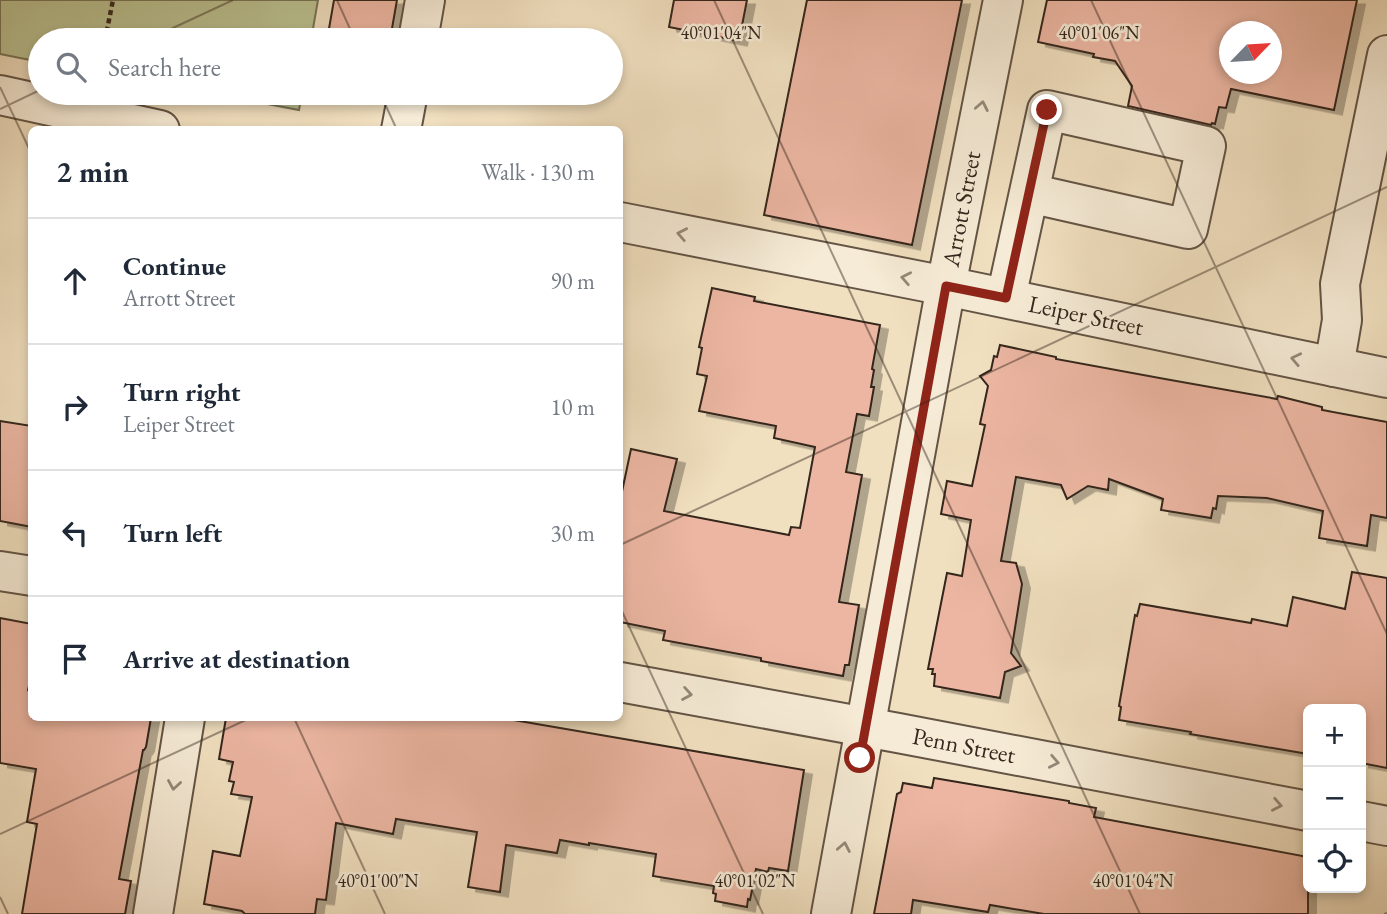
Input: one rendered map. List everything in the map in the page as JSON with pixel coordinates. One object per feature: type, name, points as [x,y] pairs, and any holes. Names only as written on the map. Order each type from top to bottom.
[{"type":"street","points":[[420,28],[425,0]]},
{"type":"street","name":"Arrott Street","points":[[831,914],[946,286],[1003,0]]},
{"type":"street","points":[[1334,367],[1342,320],[1340,284],[1387,55]]},
{"type":"street","points":[[0,95],[28,101]]},
{"type":"street","points":[[46,105],[142,126]]},
{"type":"street","points":[[402,126],[406,105]]},
{"type":"street","points":[[1006,298],[1047,110],[1206,146],[1188,229],[1029,193]]},
{"type":"street","points":[[1342,320],[1366,289],[1387,185]]},
{"type":"street","name":"Leiper Street","points":[[623,223],[1006,298],[1387,378]]},
{"type":"street","points":[[0,571],[28,575]]},
{"type":"street","name":"Penn Street","points":[[623,683],[1303,810]]},
{"type":"street","points":[[153,914],[185,721]]},
{"type":"street","points":[[1366,822],[1387,826]]},
{"type":"path","points":[[107,28],[110,0]]},
{"type":"green space","points":[[0,0],[318,0],[313,28],[28,28],[28,60],[0,54]]},
{"type":"green space","points":[[272,105],[300,105],[299,110]]},
{"type":"building","points":[[334,0],[397,0],[392,28],[329,28]]},
{"type":"building","points":[[674,0],[747,0],[739,41],[669,27]]},
{"type":"building","points":[[807,0],[962,0],[912,245],[764,215]]},
{"type":"building","points":[[1047,0],[1357,0],[1334,110],[1231,89],[1226,108],[1219,107],[1215,124],[1211,125],[1128,106],[1132,86],[1115,61],[1093,57],[1094,54],[1038,42]]},
{"type":"building","points":[[712,288],[755,297],[754,301],[880,325],[872,369],[871,387],[874,387],[869,416],[857,414],[846,472],[862,475],[839,602],[859,605],[849,665],[845,665],[843,676],[663,640],[665,631],[623,623],[623,487],[631,449],[677,459],[664,511],[789,535],[791,527],[800,528],[815,447],[774,438],[776,426],[699,411],[707,376],[697,374],[702,348],[699,347]]},
{"type":"building","points":[[1000,345],[1056,359],[1165,379],[1277,399],[1278,396],[1322,407],[1322,410],[1387,422],[1387,518],[1371,515],[1367,546],[1319,538],[1323,511],[1267,498],[1218,496],[1211,518],[1161,510],[1163,499],[1109,479],[1108,490],[1088,486],[1067,499],[1061,485],[1016,477],[1001,561],[1016,563],[1022,584],[1011,653],[1021,666],[1005,672],[1000,698],[934,686],[935,674],[932,674],[933,669],[928,669],[947,573],[962,576],[971,520],[941,514],[947,481],[972,486],[985,425],[980,424],[988,386],[980,376],[991,370]]},
{"type":"building","points":[[0,421],[28,425],[28,526],[0,521]]},
{"type":"building","points":[[1352,572],[1387,578],[1387,768],[1366,764],[1366,704],[1303,704],[1303,753],[1119,720],[1119,706],[1135,615],[1137,616],[1140,604],[1251,623],[1252,619],[1287,626],[1293,597],[1345,609]]},
{"type":"building","points":[[0,618],[28,623],[28,721],[150,721],[119,879],[131,881],[125,914],[22,914],[37,824],[27,822],[36,769],[0,763]]},
{"type":"building","points":[[225,721],[519,721],[804,770],[788,871],[769,868],[768,872],[756,869],[747,907],[715,901],[714,886],[653,876],[656,854],[560,840],[557,853],[506,845],[500,892],[468,887],[477,832],[396,819],[393,834],[336,823],[326,900],[317,899],[315,914],[245,914],[242,911],[204,904],[213,851],[240,856],[252,797],[231,794],[234,782],[229,781],[233,762],[219,759]]},
{"type":"building","points":[[934,778],[1069,801],[1096,808],[1094,817],[1303,856],[1303,893],[1308,893],[1308,914],[1044,914],[990,905],[988,912],[913,900],[911,914],[874,914],[897,794],[901,792],[903,783],[932,788]]},
{"type":"route","points":[[860,758],[946,286],[1006,298],[1047,110]]}]
